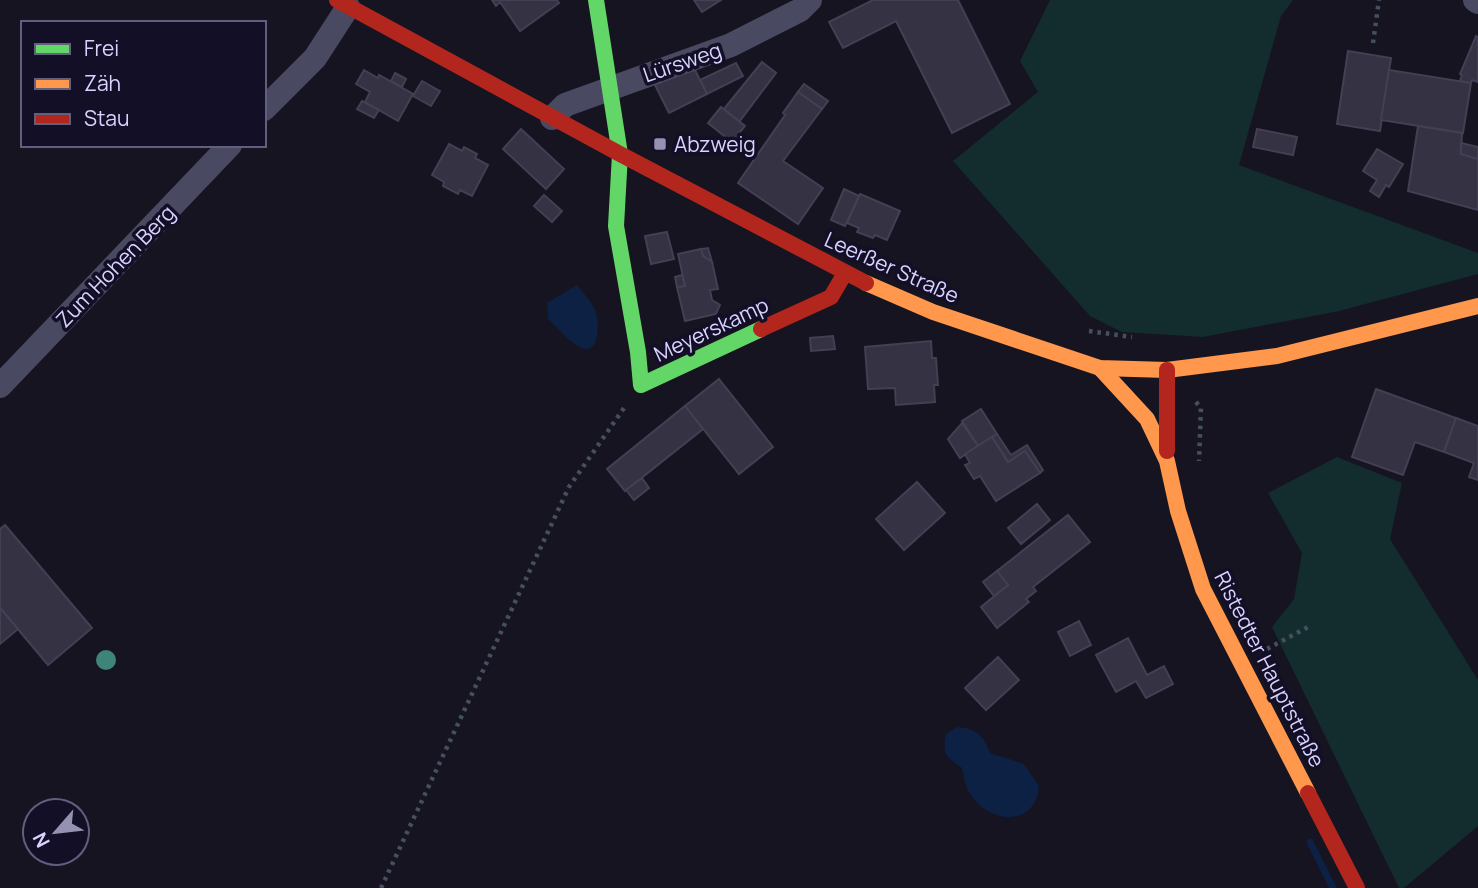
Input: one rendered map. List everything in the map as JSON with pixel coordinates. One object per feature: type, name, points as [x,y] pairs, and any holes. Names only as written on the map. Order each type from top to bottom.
[{"type":"street","name":"Meyerskamp","points":[[596,0],[620,155],[616,226],[638,352],[641,385],[831,297],[845,272]]},
{"type":"street","name":"Lürsweg","points":[[552,118],[565,105],[608,87],[731,45],[800,10],[810,0]]},
{"type":"street","points":[[266,107],[315,58],[343,3]]},
{"type":"street","name":"Leerßer Straße","points":[[343,3],[620,155],[845,272],[933,312],[1100,368],[1167,370],[1276,356],[1478,306]]},
{"type":"street","name":"Zum Hohen Berg","points":[[0,386],[228,147]]},
{"type":"street","name":"Ristedter Hauptstraße","points":[[1100,368],[1147,419],[1167,461]]},
{"type":"street","name":"Ristedter Hauptstraße","points":[[1167,370],[1167,461],[1178,511],[1203,589],[1357,888]]},
{"type":"path","points":[[1373,43],[1379,0]]},
{"type":"path","points":[[380,888],[569,487],[641,385]]},
{"type":"path","points":[[1193,399],[1201,408],[1198,474]]},
{"type":"path","points":[[1242,663],[1312,625]]},
{"type":"green space","points":[[1050,0],[1293,0],[1281,16],[1239,165],[1478,253],[1478,274],[1339,311],[1203,337],[1122,332],[1090,316],[953,161],[1038,92],[1020,61]]},
{"type":"green space","points":[[1337,457],[1402,483],[1390,539],[1478,680],[1478,826],[1404,888],[1399,888],[1272,627],[1294,599],[1302,553],[1268,493]]},
{"type":"water","points":[[577,285],[593,306],[597,318],[596,339],[590,348],[585,349],[566,337],[548,319],[547,303]]},
{"type":"water","points":[[957,727],[978,734],[985,741],[990,753],[1024,764],[1039,786],[1036,800],[1030,809],[1021,815],[999,816],[978,804],[968,791],[962,768],[948,758],[945,751],[946,734]]},
{"type":"building","points":[[492,0],[557,0],[559,3],[520,31],[500,2],[496,6]]},
{"type":"building","points":[[694,0],[721,0],[702,12]]},
{"type":"building","points":[[873,0],[958,0],[1010,104],[952,133],[896,21],[843,48],[829,22]]},
{"type":"building","points":[[1476,36],[1478,82],[1460,81],[1460,74]]},
{"type":"building","points":[[1348,51],[1391,58],[1380,131],[1337,124]]},
{"type":"building","points":[[762,62],[776,73],[739,122],[724,109]]},
{"type":"building","points":[[736,63],[743,76],[707,94],[700,80]]},
{"type":"building","points":[[693,66],[707,94],[669,113],[655,85]]},
{"type":"building","points":[[364,70],[378,78],[379,75],[413,94],[398,121],[365,102],[370,92],[356,84]]},
{"type":"building","points":[[1389,70],[1471,83],[1463,133],[1381,120]]},
{"type":"building","points":[[395,73],[406,79],[402,87],[391,81]]},
{"type":"building","points":[[422,81],[440,91],[431,106],[413,96]]},
{"type":"building","points":[[804,84],[828,101],[822,109],[798,92]]},
{"type":"building","points":[[798,92],[822,109],[783,161],[823,188],[798,224],[738,183]]},
{"type":"building","points":[[362,101],[379,110],[374,118],[357,109]]},
{"type":"building","points":[[721,107],[745,126],[732,142],[708,123]]},
{"type":"building","points":[[1418,126],[1462,133],[1461,154],[1478,159],[1478,210],[1408,191]]},
{"type":"building","points":[[521,129],[564,169],[546,189],[503,149]]},
{"type":"building","points":[[1257,129],[1297,137],[1293,155],[1253,147]]},
{"type":"building","points":[[1461,143],[1478,147],[1478,159],[1461,154]]},
{"type":"building","points":[[449,144],[462,151],[464,147],[477,154],[475,158],[488,165],[472,196],[460,190],[458,194],[443,186],[444,182],[432,175]]},
{"type":"building","points":[[1377,149],[1403,164],[1389,187],[1386,185],[1379,197],[1370,191],[1377,180],[1363,171]]},
{"type":"building","points":[[844,189],[859,196],[845,226],[831,220]]},
{"type":"building","points":[[860,194],[900,211],[887,240],[857,232],[859,228],[847,223]]},
{"type":"building","points":[[544,195],[562,211],[552,222],[534,206]]},
{"type":"building","points":[[667,232],[674,259],[651,264],[645,236]]},
{"type":"building","points":[[708,248],[712,262],[703,256],[701,249]]},
{"type":"building","points":[[701,249],[703,256],[712,262],[718,289],[710,290],[712,300],[720,305],[716,314],[685,321],[677,287],[685,286],[678,254]]},
{"type":"building","points":[[682,275],[685,286],[677,287],[675,277]]},
{"type":"building","points":[[833,336],[835,349],[811,351],[810,338]]},
{"type":"building","points":[[931,341],[932,358],[936,358],[938,385],[934,385],[935,402],[896,405],[895,388],[868,389],[865,347]]},
{"type":"building","points":[[719,379],[773,447],[739,474],[685,406]]},
{"type":"building","points":[[1376,389],[1456,418],[1444,452],[1415,442],[1403,475],[1352,457]]},
{"type":"building","points":[[685,406],[703,429],[625,491],[607,469]]},
{"type":"building","points":[[981,409],[997,434],[978,446],[962,421]]},
{"type":"building","points":[[1456,418],[1478,426],[1478,480],[1469,477],[1474,463],[1444,452]]},
{"type":"building","points":[[962,423],[978,446],[960,458],[948,439]]},
{"type":"building","points":[[997,434],[1011,455],[1027,445],[1043,470],[1040,473],[1025,451],[1008,462],[992,437]]},
{"type":"building","points":[[992,437],[1008,462],[1025,451],[1040,473],[996,501],[980,476],[974,479],[965,465],[970,463],[965,454]]},
{"type":"building","points":[[642,478],[649,488],[634,500],[626,490]]},
{"type":"building","points":[[917,482],[945,513],[904,550],[876,519]]},
{"type":"building","points":[[1037,504],[1050,520],[1021,544],[1008,528]]},
{"type":"building","points":[[1068,515],[1090,542],[1033,587],[1036,591],[1026,599],[1029,602],[997,628],[981,607],[1008,585],[997,571]]},
{"type":"building","points":[[5,525],[92,628],[48,665],[0,608],[0,529]]},
{"type":"building","points":[[997,571],[1008,585],[994,596],[983,582]]},
{"type":"building","points":[[0,608],[18,629],[0,644]]},
{"type":"building","points":[[1079,621],[1091,645],[1070,656],[1058,632]]},
{"type":"building","points":[[1128,638],[1147,675],[1164,666],[1173,684],[1146,698],[1136,681],[1116,692],[1096,655]]},
{"type":"building","points":[[998,657],[1019,680],[986,710],[965,688]]},
{"type":"waterway","points":[[1310,842],[1333,888]]},
{"type":"traffic: fast","points":[[596,0],[620,154],[616,226],[638,352],[641,385],[761,329]]},
{"type":"traffic: slow","points":[[866,283],[933,312],[1100,368],[1167,370],[1277,356],[1478,306]]},
{"type":"traffic: slow","points":[[1100,368],[1147,419],[1167,461],[1178,511],[1203,589],[1308,793]]},
{"type":"traffic: jam","points":[[337,0],[620,154],[866,283]]},
{"type":"traffic: jam","points":[[761,329],[831,297],[845,273]]},
{"type":"traffic: jam","points":[[1167,370],[1167,451]]},
{"type":"traffic: jam","points":[[1308,793],[1357,888]]},
{"type":"place","name":"Abzweig","points":[[660,144]]}]
